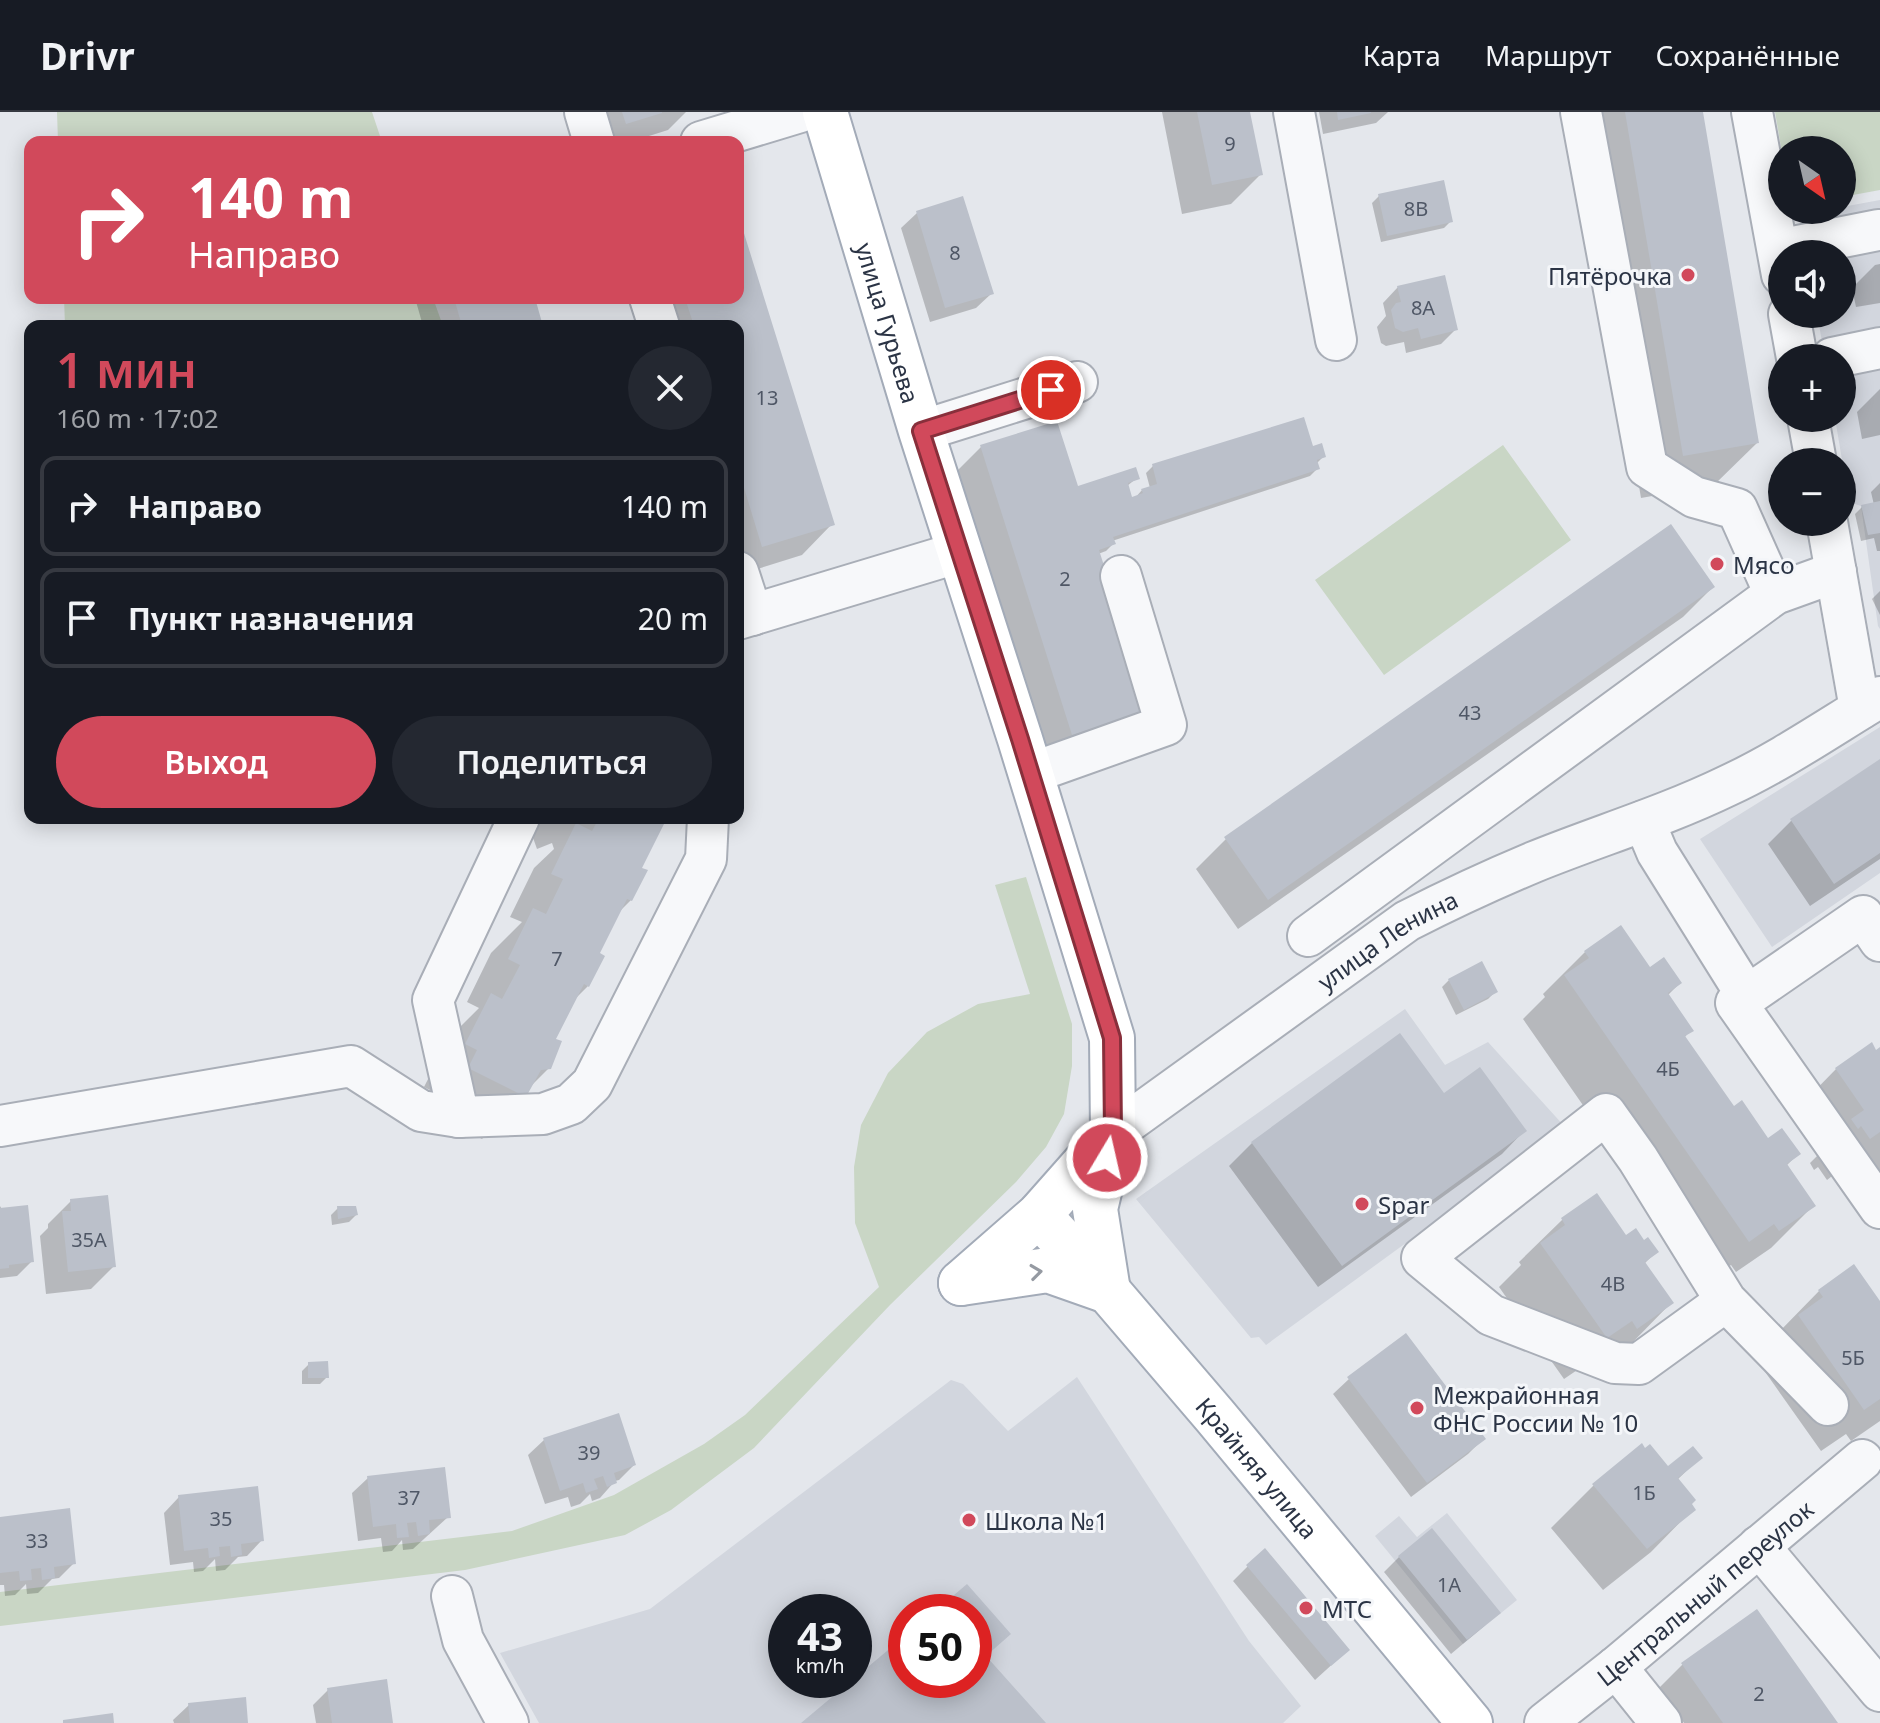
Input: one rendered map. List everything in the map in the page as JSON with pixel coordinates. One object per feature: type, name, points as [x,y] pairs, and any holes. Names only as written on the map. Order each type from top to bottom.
[{"type":"main road","name":"улица Гурьева","points":[[825,112],[921,431],[1112,1038],[1113,1133],[1095,1209],[1108,1291]]},
{"type":"main road","name":"улица Ленина","points":[[1108,1291],[1048,1270],[961,1283],[1039,1215],[1113,1133]]},
{"type":"main road","name":"Крайняя улица","points":[[1039,1215],[1215,1416],[1470,1723]]},
{"type":"street","points":[[585,112],[592,136]]},
{"type":"street","points":[[721,136],[800,112]]},
{"type":"street","points":[[1294,112],[1336,340]]},
{"type":"street","points":[[1581,112],[1647,467],[1694,497],[1737,509],[1775,594]]},
{"type":"street","points":[[1752,112],[1776,240]]},
{"type":"street","points":[[1848,240],[1878,230]]},
{"type":"street","points":[[1856,353],[1880,348]]},
{"type":"street","points":[[921,431],[1077,382]]},
{"type":"street","points":[[1830,536],[1870,703]]},
{"type":"street","points":[[745,617],[960,552]]},
{"type":"street","points":[[1308,936],[1775,594],[1836,572]]},
{"type":"street","points":[[1051,766],[1166,725],[1121,576]]},
{"type":"street","name":"улица Ленина","points":[[1113,1133],[1407,921],[1535,862],[1727,786],[1791,752],[1870,703]]},
{"type":"street","points":[[1644,821],[1657,852],[1747,996]]},
{"type":"street","points":[[459,1117],[433,1000],[516,824]]},
{"type":"street","points":[[0,1126],[351,1066],[421,1111],[459,1117],[543,1114],[571,1104],[592,1084],[706,859],[708,824]]},
{"type":"street","points":[[1411,862],[1438,905]]},
{"type":"street","points":[[1880,941],[1863,916],[1736,1003],[1880,1208]]},
{"type":"street","points":[[1726,1301],[1639,1364],[1615,1363],[1491,1315],[1422,1258],[1606,1114],[1638,1159],[1726,1301],[1828,1405]]},
{"type":"street","name":"Центральный переулок","points":[[1545,1723],[1862,1460]]},
{"type":"street","points":[[1759,1546],[1880,1691]]},
{"type":"street","points":[[452,1596],[463,1640],[508,1723]]},
{"type":"street","points":[[1616,1667],[1661,1723]]},
{"type":"shaded area","points":[[1880,200],[1880,629],[1861,506],[1856,504],[1856,448],[1840,448],[1837,432],[1856,432],[1856,344],[1822,344],[1820,328],[1856,328],[1856,240],[1805,240],[1802,224],[1856,224],[1856,204]]},
{"type":"shaded area","points":[[1880,727],[1880,873],[1772,947],[1700,839]]},
{"type":"shaded area","points":[[1405,1009],[1445,1065],[1488,1042],[1565,1127],[1266,1345],[1259,1337],[1251,1338],[1136,1199]]},
{"type":"shaded area","name":"Школа №1","points":[[1077,1377],[1249,1641],[1301,1706],[1283,1723],[539,1723],[500,1653],[650,1609],[951,1380],[963,1384],[1008,1431]]},
{"type":"shaded area","points":[[1447,1513],[1517,1600],[1463,1644],[1375,1536],[1399,1516],[1417,1537]]},
{"type":"green space","points":[[57,112],[372,112],[380,136],[58,136]]},
{"type":"green space","points":[[1775,112],[1880,112],[1880,190],[1856,194],[1856,136],[1779,136]]},
{"type":"green space","points":[[64,304],[435,304],[441,320],[65,320]]},
{"type":"green space","points":[[1503,445],[1571,540],[1384,675],[1315,580]]},
{"type":"green space","points":[[1026,877],[1072,1024],[1072,1066],[1064,1114],[1046,1147],[1016,1182],[890,1305],[754,1448],[671,1510],[625,1535],[465,1570],[0,1626],[0,1592],[512,1531],[614,1495],[704,1444],[745,1415],[879,1287],[855,1223],[854,1167],[861,1125],[888,1073],[927,1032],[978,1004],[1030,994],[995,885]]},
{"type":"building","points":[[622,112],[662,112],[662,113],[626,124]]},
{"type":"building","points":[[1197,112],[1250,112],[1263,175],[1212,185]]},
{"type":"building","points":[[1337,112],[1371,112],[1371,113],[1338,120]]},
{"type":"building","points":[[1625,112],[1703,112],[1759,443],[1683,456]]},
{"type":"building","points":[[1444,180],[1453,222],[1387,236],[1378,194]]},
{"type":"building","points":[[963,196],[994,294],[945,308],[916,211]]},
{"type":"building","points":[[744,233],[835,525],[762,547],[744,488],[744,320],[692,320],[687,304],[744,304]]},
{"type":"building","points":[[1445,275],[1458,330],[1421,339],[1418,328],[1403,332],[1395,328],[1391,310],[1401,302],[1397,286]]},
{"type":"building","points":[[456,304],[537,304],[541,320],[460,320]]},
{"type":"building","points":[[1304,417],[1313,446],[1322,443],[1326,457],[1317,460],[1320,469],[1113,537],[1116,544],[1099,550],[1150,710],[1072,735],[980,445],[1057,421],[1078,486],[1136,467],[1140,479],[1128,483],[1132,497],[1143,493],[1141,489],[1157,484],[1152,464]]},
{"type":"building","points":[[1880,501],[1880,533],[1868,535],[1861,505]]},
{"type":"building","points":[[1671,524],[1715,587],[1268,900],[1224,837]]},
{"type":"building","points":[[1880,759],[1880,853],[1834,884],[1790,819]]},
{"type":"building","points":[[576,824],[592,831],[596,824],[664,824],[642,868],[648,870],[632,901],[627,899],[600,953],[605,956],[589,987],[584,984],[556,1039],[562,1041],[551,1069],[541,1070],[526,1097],[468,1068],[477,1050],[465,1044],[491,993],[502,999],[520,965],[508,959],[533,908],[546,914],[563,879],[551,874]]},
{"type":"building","points":[[1621,925],[1650,967],[1664,957],[1682,983],[1668,993],[1694,1031],[1685,1036],[1734,1106],[1742,1100],[1768,1138],[1782,1128],[1801,1154],[1787,1164],[1816,1206],[1779,1231],[1774,1224],[1749,1242],[1564,975],[1589,958],[1584,951]]},
{"type":"building","points":[[1482,961],[1498,992],[1464,1010],[1448,979]]},
{"type":"building","name":"Spar","points":[[1400,1033],[1444,1093],[1480,1067],[1527,1131],[1342,1266],[1251,1142]]},
{"type":"building","points":[[1872,1042],[1876,1050],[1880,1047],[1880,1132],[1870,1139],[1861,1126],[1858,1129],[1851,1119],[1864,1110],[1835,1068]]},
{"type":"building","points":[[1597,1193],[1626,1235],[1636,1228],[1644,1240],[1648,1237],[1659,1252],[1645,1262],[1674,1303],[1637,1329],[1632,1321],[1607,1338],[1540,1243],[1565,1225],[1561,1218]]},
{"type":"building","points":[[108,1195],[116,1267],[68,1272],[62,1211],[71,1211],[70,1199]]},
{"type":"building","points":[[28,1205],[34,1262],[0,1269],[0,1208]]},
{"type":"building","points":[[337,1206],[356,1206],[358,1215],[338,1219]]},
{"type":"building","points":[[1854,1264],[1880,1301],[1880,1399],[1864,1410],[1798,1315],[1823,1297],[1818,1290]]},
{"type":"building","name":"Межрайонная ФНС России № 10","points":[[1406,1333],[1486,1439],[1427,1483],[1347,1377]]},
{"type":"building","points":[[328,1361],[329,1378],[308,1378],[308,1362]]},
{"type":"building","points":[[619,1413],[636,1465],[614,1473],[617,1483],[607,1487],[603,1476],[594,1479],[598,1489],[586,1493],[583,1483],[560,1491],[543,1438]]},
{"type":"building","points":[[1642,1443],[1645,1448],[1650,1444],[1668,1466],[1693,1446],[1703,1458],[1678,1478],[1696,1500],[1692,1504],[1696,1510],[1647,1549],[1592,1484]]},
{"type":"building","points":[[445,1467],[451,1518],[429,1520],[430,1534],[418,1536],[416,1522],[407,1523],[409,1537],[397,1538],[396,1524],[373,1527],[367,1476]]},
{"type":"building","points":[[258,1486],[264,1541],[241,1544],[242,1555],[231,1557],[230,1546],[219,1547],[220,1556],[209,1558],[208,1548],[184,1551],[178,1495]]},
{"type":"building","points":[[70,1508],[76,1564],[54,1567],[55,1578],[42,1580],[41,1568],[31,1569],[32,1580],[20,1581],[19,1571],[0,1573],[0,1517]]},
{"type":"building","points":[[1432,1528],[1501,1613],[1467,1640],[1398,1556]]},
{"type":"building","points":[[1265,1548],[1350,1650],[1331,1666],[1246,1565]]},
{"type":"building","points":[[967,1584],[976,1594],[955,1594]]},
{"type":"building","points":[[1757,1609],[1838,1723],[1723,1723],[1681,1663]]},
{"type":"building","points":[[992,1612],[1011,1634],[992,1651]]},
{"type":"building","points":[[888,1650],[888,1698],[992,1698],[992,1663],[1046,1723],[801,1723],[831,1698],[872,1698],[872,1663]]},
{"type":"building","points":[[387,1679],[393,1723],[332,1723],[327,1688]]},
{"type":"building","points":[[246,1697],[248,1723],[190,1723],[188,1703]]},
{"type":"building","points":[[113,1713],[114,1723],[63,1723],[63,1720]]},
{"type":"place","name":"Пятёрочка","points":[[1688,275]]},
{"type":"place","name":"Мясо","points":[[1717,564]]},
{"type":"place","name":"Spar","points":[[1362,1204]]},
{"type":"place","name":"Межрайонная ФНС России № 10","points":[[1417,1408]]},
{"type":"place","name":"Школа №1","points":[[969,1520]]},
{"type":"place","name":"МТС","points":[[1306,1608]]},
{"type":"route","points":[[1051,390],[921,431],[1112,1038],[1113,1133],[1107,1158]]}]
